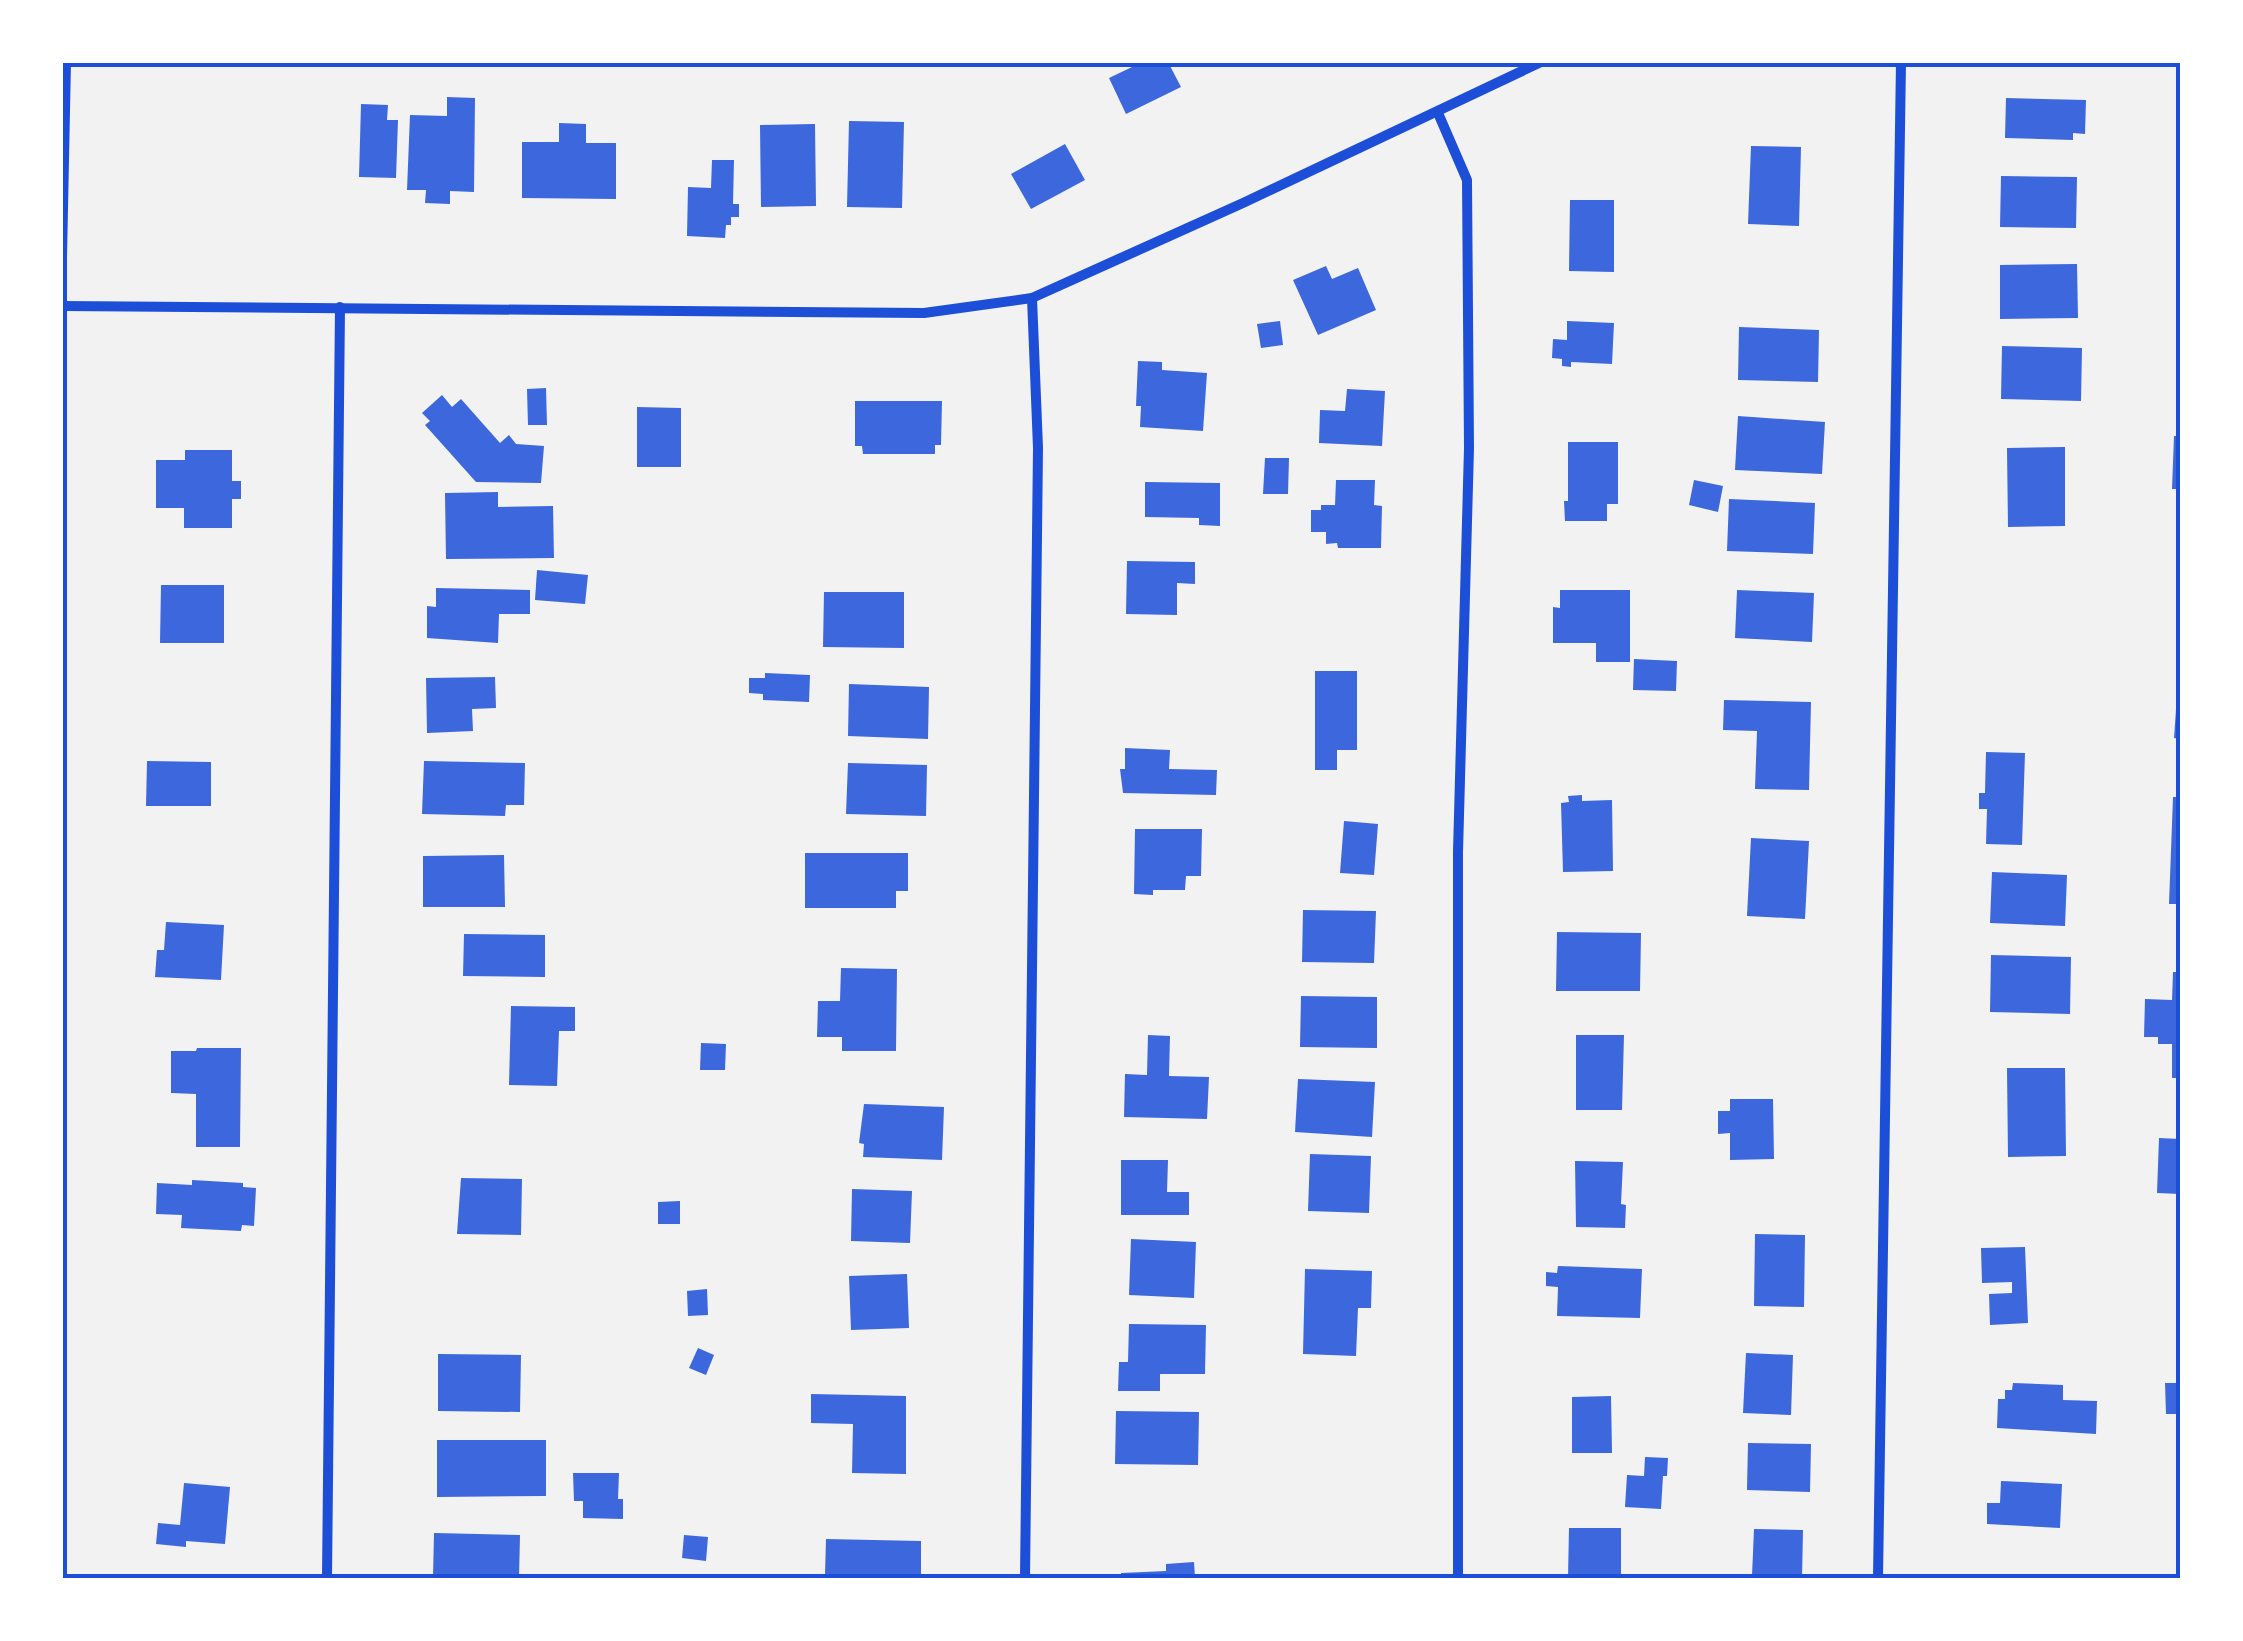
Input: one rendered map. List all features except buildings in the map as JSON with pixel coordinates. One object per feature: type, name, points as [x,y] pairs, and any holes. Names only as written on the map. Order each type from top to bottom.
[{"type":"street","points":[[62,258],[66,62]]},
{"type":"street","points":[[62,306],[924,313],[1032,298],[1541,62]]},
{"type":"street","points":[[1878,1578],[1901,62]]},
{"type":"street","points":[[1438,112],[1467,180],[1468,448],[1458,852],[1458,1578]]},
{"type":"street","points":[[1025,1578],[1038,448],[1032,298]]},
{"type":"street","points":[[327,1578],[340,307]]}]
